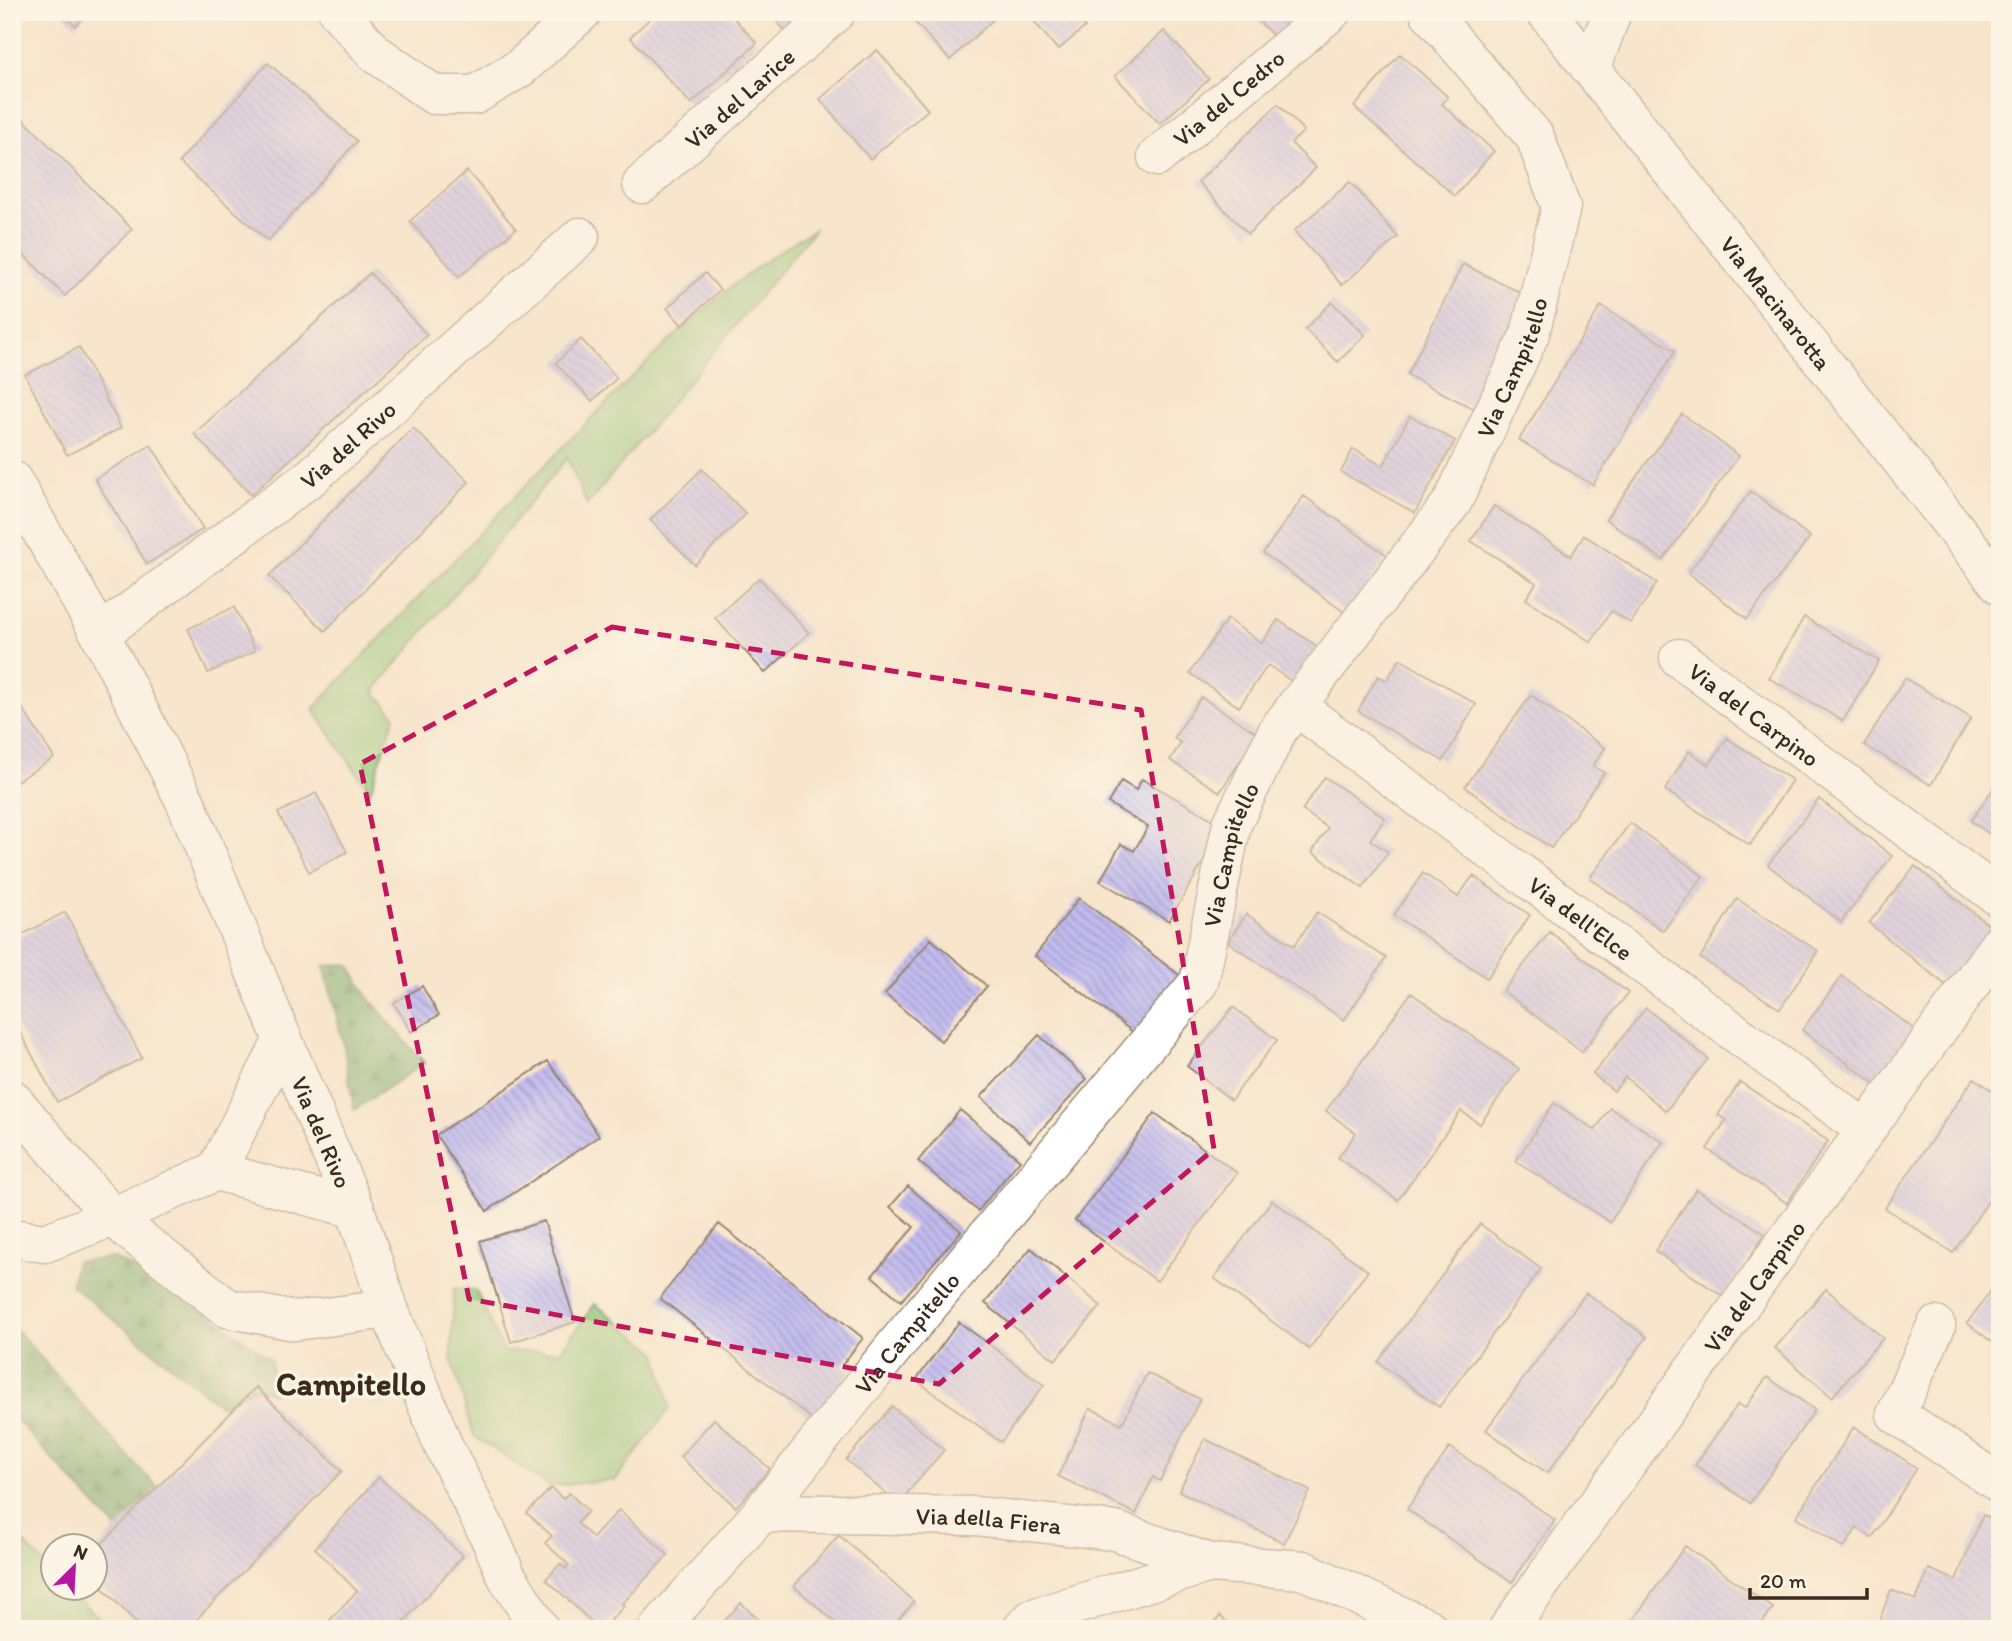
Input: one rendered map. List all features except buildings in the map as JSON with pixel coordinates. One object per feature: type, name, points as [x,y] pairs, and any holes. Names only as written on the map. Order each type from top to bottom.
[{"type":"street","points":[[338,12],[375,54],[434,95],[475,95],[520,68],[582,12]]},
{"type":"street","name":"Via del Larice","points":[[642,184],[836,12]]},
{"type":"street","name":"Via del Cedro","points":[[1157,157],[1331,12]]},
{"type":"street","name":"Via Campitello","points":[[658,1629],[761,1513],[895,1346],[1199,982],[1232,824],[1278,730],[1453,501],[1530,334],[1561,207],[1535,137],[1429,12]]},
{"type":"street","name":"Via Macinarotta","points":[[1546,12],[2000,584]]},
{"type":"street","points":[[1591,69],[1612,12]]},
{"type":"street","name":"Via del Rivo","points":[[100,634],[310,478],[580,237]]},
{"type":"street","name":"Via del Rivo","points":[[12,480],[100,634],[186,803],[355,1209],[389,1309],[443,1445],[507,1577],[540,1629]]},
{"type":"street","name":"Via del Carpino","points":[[1679,658],[2000,898]]},
{"type":"street","name":"Via dell'Elce","points":[[1296,706],[1866,1130]]},
{"type":"street","name":"Via del Carpino","points":[[1508,1629],[2000,943]]},
{"type":"street","points":[[216,1171],[283,1040]]},
{"type":"street","points":[[12,1099],[111,1217],[227,1308],[295,1321],[389,1309]]},
{"type":"street","points":[[12,1238],[45,1242],[111,1217],[216,1171],[355,1209]]},
{"type":"street","points":[[1936,1326],[1896,1414],[2000,1484]]},
{"type":"street","name":"Via della Fiera","points":[[761,1513],[975,1517],[1115,1531],[1210,1563],[1303,1570],[1429,1629]]},
{"type":"street","name":"Via della Fiera","points":[[1022,1629],[1033,1618],[1210,1563]]},
{"type":"highlighted area","points":[[612,627],[1141,710],[1214,1149],[939,1384],[469,1299],[360,764]]},
{"type":"green space","points":[[816,228],[587,505],[567,458],[374,691],[395,716],[370,792],[313,709],[592,417],[682,329],[747,275]]},
{"type":"green space","points":[[349,964],[368,997],[424,1063],[354,1110],[344,1047],[324,966]]},
{"type":"green space","points":[[112,1258],[166,1283],[271,1359],[275,1394],[255,1388],[221,1406],[71,1285],[76,1262]]},
{"type":"green space","points":[[454,1288],[476,1291],[503,1351],[560,1351],[595,1304],[657,1352],[670,1408],[616,1480],[549,1486],[474,1436],[451,1357]]},
{"type":"green space","points":[[12,1325],[102,1428],[158,1487],[117,1529],[12,1415]]},
{"type":"green space","points":[[12,1531],[38,1558],[38,1602],[82,1602],[109,1629],[12,1629]]},
{"type":"district","name":"Campitello","points":[[351,1384]]}]
